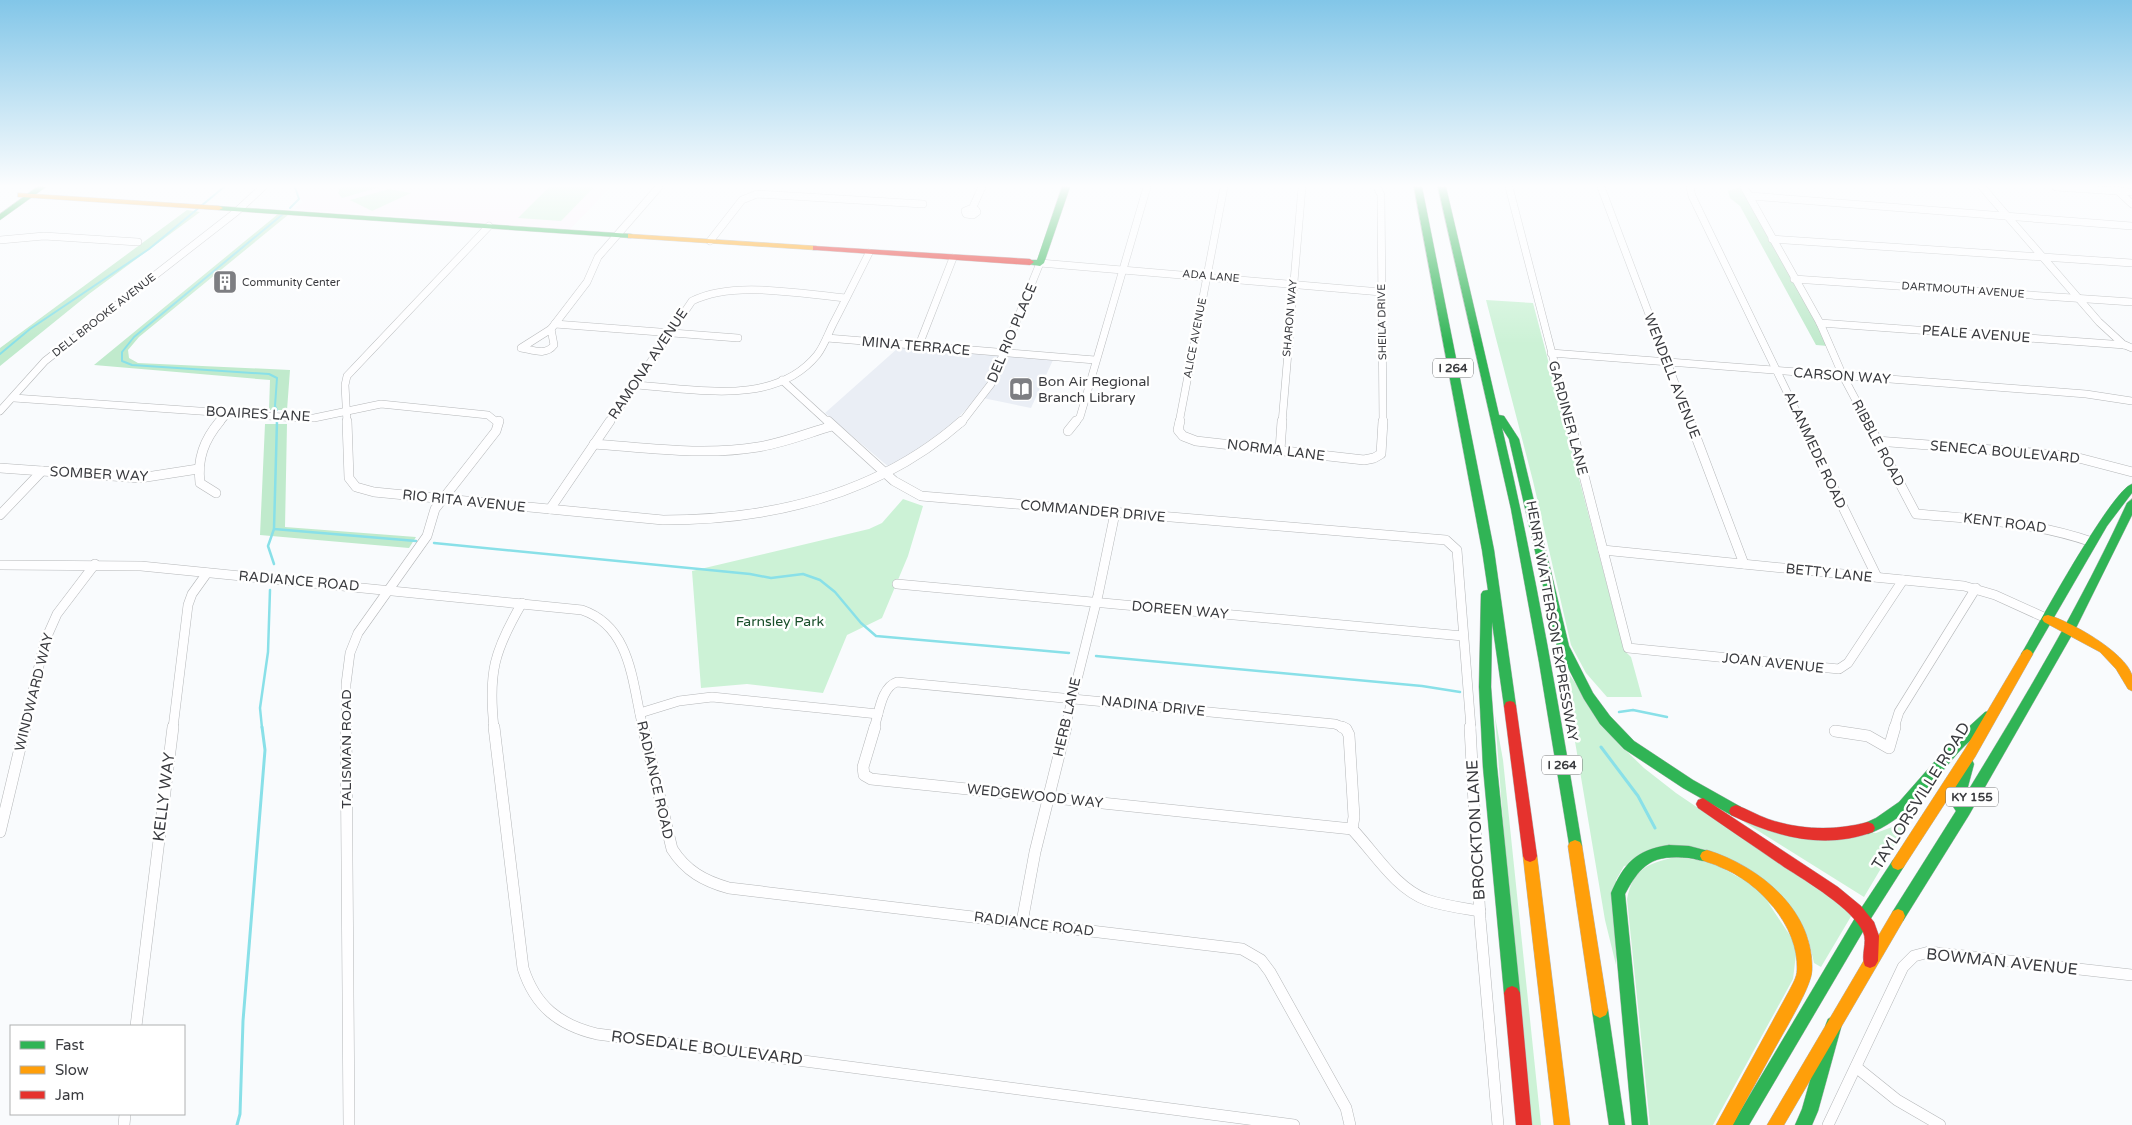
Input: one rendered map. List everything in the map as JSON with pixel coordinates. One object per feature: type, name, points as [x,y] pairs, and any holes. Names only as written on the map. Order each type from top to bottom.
[{"type":"main road","points":[[686,240],[1040,263],[1048,240]]},
{"type":"main road","name":"I 264","points":[[1428,240],[1488,550],[1521,780],[1562,1125]]},
{"type":"main road","name":"HENRY WATTERSON EXPRESSWAY","points":[[1453,240],[1516,506],[1550,686],[1617,1125]]},
{"type":"main road","points":[[1494,407],[1514,439],[1563,646],[1571,666],[1601,714],[1626,742],[1696,790],[1746,816],[1792,832],[1840,834],[1873,826],[1892,816],[1960,742],[1990,716]]},
{"type":"main road","name":"TAYLORSVILLE ROAD","points":[[1740,1125],[1863,918],[1970,753],[2092,542],[2125,493],[2132,487]]},
{"type":"main road","name":"KY 155","points":[[1775,1125],[1870,961],[1964,811],[2069,630],[2112,550],[2132,503]]},
{"type":"main road","points":[[1488,550],[1485,687],[1490,767],[1524,1125]]},
{"type":"main road","points":[[2048,620],[2097,644],[2111,654],[2132,686]]},
{"type":"main road","points":[[1964,811],[1957,802],[1957,798],[1970,753]]},
{"type":"main road","points":[[1645,755],[1667,779],[1833,892],[1863,918],[1872,936],[1870,961]]},
{"type":"main road","points":[[1640,1125],[1618,893],[1628,872],[1640,860],[1656,853],[1674,850],[1711,856],[1737,868],[1760,883],[1782,903],[1790,914],[1802,938],[1805,952],[1802,983],[1724,1125]]},
{"type":"main road","points":[[1803,1125],[1810,1112],[1834,1024]]},
{"type":"street","points":[[99,240],[138,242]]},
{"type":"street","name":"DELL BROOKE AVENUE","points":[[0,410],[14,398],[29,376],[45,361],[200,240]]},
{"type":"street","name":"RIO RITA AVENUE","points":[[476,240],[350,371],[345,385],[348,467],[349,478],[352,484],[367,491],[443,500],[663,520],[725,518],[804,504],[839,494],[886,474]]},
{"type":"street","points":[[612,240],[598,257],[587,282],[553,326],[738,338]]},
{"type":"street","points":[[1068,431],[1080,417],[1131,240]]},
{"type":"street","name":"ALICE AVENUE","points":[[1178,430],[1213,240]]},
{"type":"street","name":"SHARON WAY","points":[[1280,450],[1297,240]]},
{"type":"street","name":"SHEILA DRIVE","points":[[1378,457],[1383,452],[1381,240]]},
{"type":"street","name":"GARDINER LANE","points":[[1523,240],[1628,648]]},
{"type":"street","name":"WENDELL AVENUE","points":[[1621,240],[1744,564]]},
{"type":"street","name":"ALANMEDE ROAD","points":[[1713,240],[1877,578]]},
{"type":"street","name":"RIBBLE ROAD","points":[[1772,240],[1820,323],[1843,376],[1916,514]]},
{"type":"street","points":[[1780,240],[2132,263]]},
{"type":"street","points":[[2027,240],[2099,322],[2128,347]]},
{"type":"street","points":[[634,385],[733,392],[751,390],[782,380],[808,365],[818,354],[869,253]]},
{"type":"street","points":[[919,345],[954,258]]},
{"type":"street","name":"ADA LANE","points":[[1040,263],[1382,292]]},
{"type":"street","name":"DEL RIO PLACE","points":[[886,474],[936,444],[966,418],[991,384],[1040,263]]},
{"type":"street","name":"DARTMOUTH AVENUE","points":[[1794,279],[2132,302]]},
{"type":"street","name":"RAMONA AVENUE","points":[[550,509],[692,301],[702,295],[719,290],[737,289],[846,298]]},
{"type":"street","name":"PEALE AVENUE","points":[[1820,323],[2128,347]]},
{"type":"street","name":"MINA TERRACE","points":[[827,338],[1095,360]]},
{"type":"street","name":"CARSON WAY","points":[[1552,353],[2086,394],[2132,401]]},
{"type":"street","name":"COMMANDER DRIVE","points":[[782,380],[886,474],[905,489],[921,496],[1446,540]]},
{"type":"street","name":"BOAIRES LANE","points":[[14,398],[227,414],[308,418],[386,404],[488,415],[499,421]]},
{"type":"street","points":[[216,493],[200,483],[198,469],[203,442],[209,432],[227,414]]},
{"type":"street","name":"TALISMAN ROAD","points":[[349,1125],[346,670],[358,633],[427,536],[435,509],[496,431],[499,421]]},
{"type":"street","points":[[594,444],[682,451],[731,451],[781,443],[832,426]]},
{"type":"street","name":"NORMA LANE","points":[[1178,430],[1183,436],[1196,440],[1364,460],[1378,457]]},
{"type":"street","name":"SENECA BOULEVARD","points":[[1877,441],[2054,454],[2094,460],[2132,472]]},
{"type":"street","name":"SOMBER WAY","points":[[0,468],[140,478],[198,469]]},
{"type":"street","points":[[0,515],[42,471]]},
{"type":"street","name":"HERB LANE","points":[[1022,922],[1047,797],[1096,602],[1115,513]]},
{"type":"street","name":"KENT ROAD","points":[[1916,514],[2029,524],[2065,532],[2092,542]]},
{"type":"street","name":"BROCKTON LANE","points":[[1446,540],[1454,545],[1457,550],[1473,761],[1480,911],[1498,1125]]},
{"type":"street","name":"BETTY LANE","points":[[1603,550],[1976,588],[2048,620]]},
{"type":"street","name":"RADIANCE ROAD","points":[[0,566],[95,564],[207,573],[522,603],[582,610],[600,617],[613,627],[623,646],[672,850],[678,861],[697,876],[729,888],[1230,947],[1251,953],[1270,972],[1346,1108],[1350,1125]]},
{"type":"street","name":"WINDWARD WAY","points":[[0,832],[48,633],[57,614],[95,564]]},
{"type":"street","name":"KELLY WAY","points":[[136,1025],[188,605],[192,594],[207,573]]},
{"type":"street","name":"JOAN AVENUE","points":[[1628,648],[1839,669],[1848,663],[1903,580]]},
{"type":"street","name":"DOREEN WAY","points":[[896,584],[1463,636]]},
{"type":"street","points":[[1835,731],[1868,736],[1889,748],[1899,712],[1976,588]]},
{"type":"street","name":"ROSEDALE BOULEVARD","points":[[522,603],[497,648],[492,667],[491,700],[523,968],[526,979],[538,1002],[560,1021],[572,1027],[597,1034],[1294,1125]]},
{"type":"street","name":"NADINA DRIVE","points":[[878,714],[887,688],[897,682],[1340,725],[1349,735],[1354,817],[1352,828]]},
{"type":"street","points":[[640,713],[679,702],[712,697],[878,714]]},
{"type":"street","name":"WEDGEWOOD WAY","points":[[878,714],[863,767],[866,777],[1352,828]]},
{"type":"street","points":[[1352,828],[1414,893],[1437,903],[1480,911]]},
{"type":"street","name":"BOWMAN AVENUE","points":[[1828,1125],[1903,967],[1909,958],[1916,954],[1929,952],[2132,975]]},
{"type":"street","points":[[1856,1067],[1897,1100],[1940,1125]]},
{"type":"shaded area","points":[[898,348],[1053,360],[1031,408],[978,397],[946,430],[890,468],[825,413]]},
{"type":"green space","points":[[147,240],[163,240],[89,294],[0,366],[0,348]]},
{"type":"green space","points":[[247,240],[258,240],[139,337],[128,350],[129,358],[138,363],[290,370],[287,410],[269,410],[270,380],[94,365]]},
{"type":"green space","points":[[1758,240],[1770,240],[1828,346],[1816,345]]},
{"type":"green space","points":[[1486,300],[1533,303],[1624,650],[1631,657],[1642,697],[1607,697],[1586,673],[1571,645],[1533,481]]},
{"type":"green space","points":[[265,424],[287,424],[285,527],[416,537],[409,548],[260,535]]},
{"type":"green space","name":"Farnsley Park","points":[[903,499],[923,506],[908,556],[882,618],[847,635],[823,693],[747,684],[701,688],[692,571],[869,529],[882,523]]},
{"type":"green space","points":[[1562,664],[1616,741],[1644,768],[1676,793],[1853,913],[1821,967],[1814,963],[1808,937],[1707,850],[1624,866],[1616,880],[1616,965],[1605,920]]},
{"type":"green space","points":[[1495,716],[1503,760],[1541,1125],[1531,1125],[1512,940]]},
{"type":"green space","points":[[1909,814],[1912,816],[1864,897],[1744,822],[1876,833],[1892,827]]},
{"type":"green space","points":[[1676,857],[1712,862],[1759,889],[1797,946],[1793,979],[1713,1125],[1650,1125],[1627,899],[1633,880],[1638,874],[1650,865]]},
{"type":"waterway","points":[[0,354],[30,329],[160,240]]},
{"type":"waterway","points":[[252,240],[134,337],[122,352],[122,361],[132,365],[269,374],[277,378],[275,406],[277,410]]},
{"type":"waterway","points":[[274,529],[277,421]]},
{"type":"waterway","points":[[274,529],[416,541]]},
{"type":"waterway","points":[[274,529],[268,546],[274,564]]},
{"type":"waterway","points":[[434,543],[750,574],[771,578],[803,574],[820,580],[835,592],[861,623],[876,636],[1069,653]]},
{"type":"waterway","points":[[262,728],[260,708],[268,652],[270,590]]},
{"type":"waterway","points":[[1096,656],[1422,686],[1460,692]]},
{"type":"waterway","points":[[1619,712],[1633,710],[1667,717]]},
{"type":"waterway","points":[[237,1125],[240,1114],[243,1021],[265,750],[262,727]]},
{"type":"waterway","points":[[1601,747],[1638,796],[1655,828]]},
{"type":"traffic: fast","points":[[1030,262],[1040,263],[1048,240]]},
{"type":"traffic: fast","points":[[1428,240],[1488,550],[1510,706]]},
{"type":"traffic: fast","points":[[1454,240],[1516,509],[1545,662],[1575,846]]},
{"type":"traffic: fast","points":[[1501,418],[1514,439],[1563,646],[1588,696],[1605,720],[1629,745],[1688,784],[1736,811]]},
{"type":"traffic: fast","points":[[2027,654],[2103,524],[2125,493],[2132,487]]},
{"type":"traffic: fast","points":[[1898,916],[2014,726],[2097,578],[2132,503]]},
{"type":"traffic: fast","points":[[1487,594],[1485,687],[1490,767],[1512,993]]},
{"type":"traffic: fast","points":[[1868,828],[1881,822],[1904,806],[1955,748],[1990,716]]},
{"type":"traffic: fast","points":[[1964,811],[1957,802],[1967,764]]},
{"type":"traffic: fast","points":[[1640,1125],[1618,893],[1634,866],[1649,855],[1679,851],[1707,856]]},
{"type":"traffic: fast","points":[[1740,1125],[1863,918],[1898,864]]},
{"type":"traffic: fast","points":[[1600,1010],[1617,1125]]},
{"type":"traffic: fast","points":[[1803,1125],[1810,1111],[1834,1024]]},
{"type":"traffic: slow","points":[[685,240],[816,248]]},
{"type":"traffic: slow","points":[[2048,619],[2104,649],[2120,666],[2132,686]]},
{"type":"traffic: slow","points":[[1898,864],[1970,753],[2027,654]]},
{"type":"traffic: slow","points":[[1575,846],[1600,1010]]},
{"type":"traffic: slow","points":[[1530,856],[1562,1125]]},
{"type":"traffic: slow","points":[[1707,856],[1726,862],[1758,882],[1784,908],[1801,939],[1805,971],[1795,996],[1724,1125]]},
{"type":"traffic: slow","points":[[1775,1125],[1898,916]]},
{"type":"traffic: jam","points":[[816,248],[1030,262]]},
{"type":"traffic: jam","points":[[1510,706],[1530,856]]},
{"type":"traffic: jam","points":[[1703,804],[1833,892],[1856,911],[1869,927],[1872,936],[1870,961]]},
{"type":"traffic: jam","points":[[1736,811],[1767,824],[1800,833],[1835,835],[1852,833],[1868,828]]},
{"type":"traffic: jam","points":[[1512,993],[1524,1125]]},
{"type":"place","name":"Community Center","points":[[225,282]]},
{"type":"place","name":"Bon Air Regional Branch Library","points":[[1021,389]]}]
